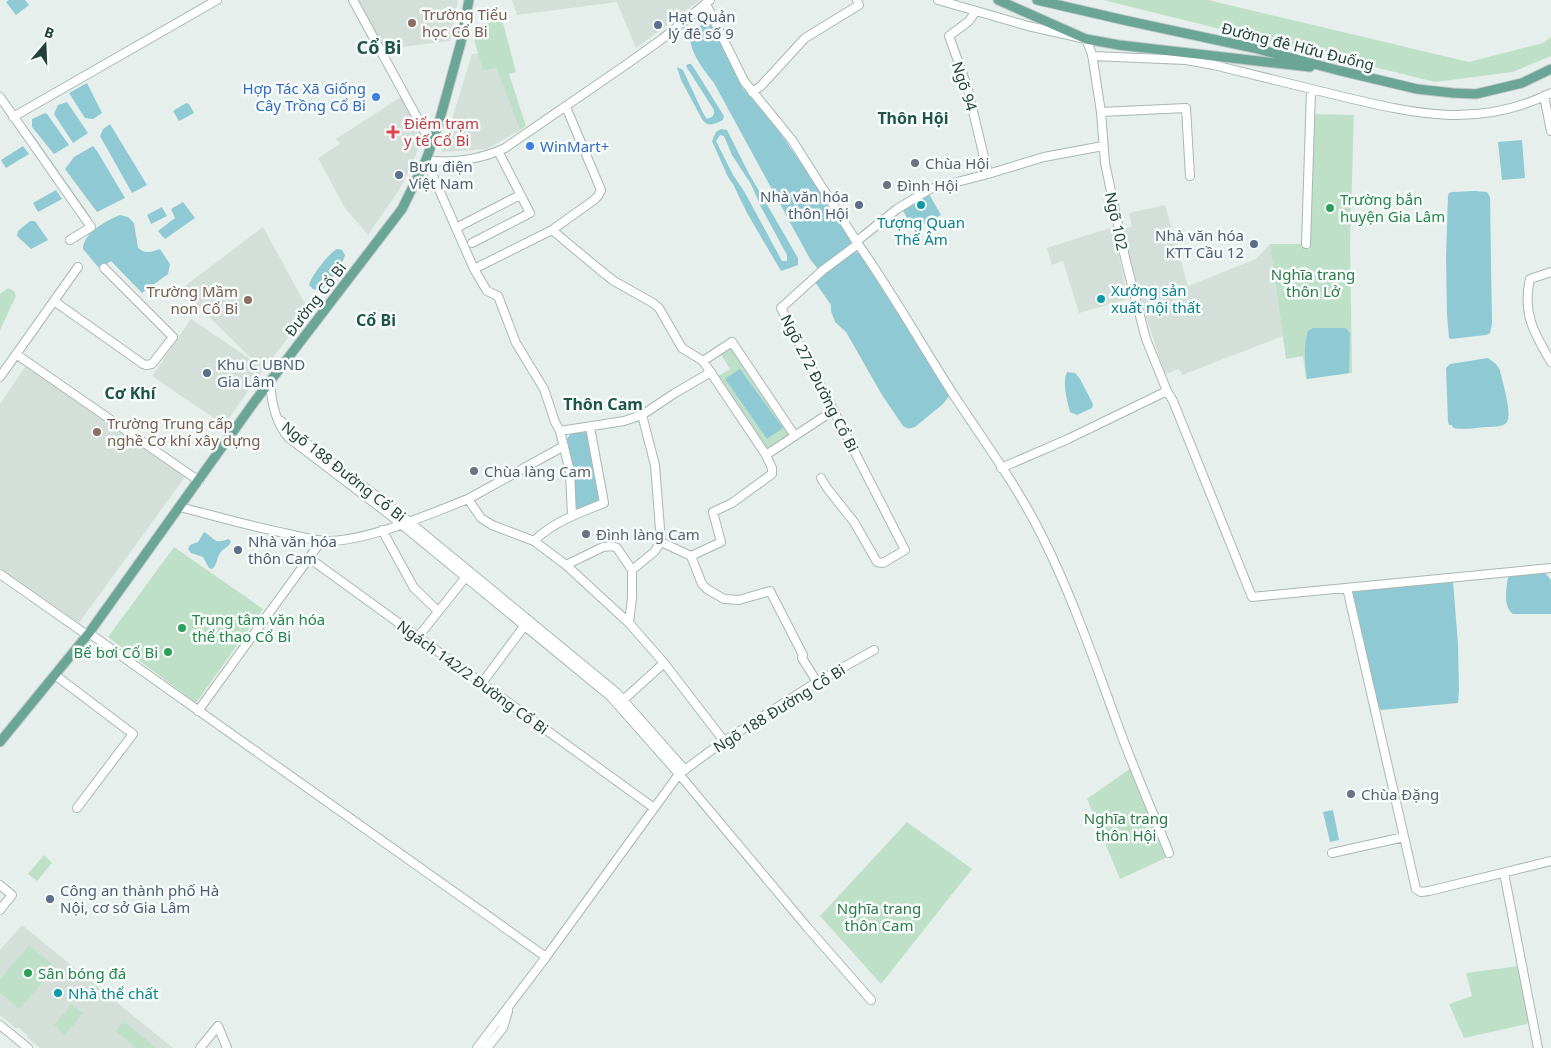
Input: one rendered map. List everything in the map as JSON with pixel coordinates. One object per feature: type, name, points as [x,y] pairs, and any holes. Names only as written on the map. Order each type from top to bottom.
[{"type":"main road","name":"Đường Cổ Bi","points":[[0,742],[88,634],[270,380],[398,215],[410,196],[432,145],[461,42],[469,0]]},
{"type":"main road","points":[[998,0],[1086,39],[1129,46],[1337,70]]},
{"type":"main road","name":"Đường đê Hữu Đuống","points":[[1037,0],[1254,48],[1416,89],[1476,94],[1522,83],[1551,69]]},
{"type":"street","points":[[17,115],[217,0]]},
{"type":"street","points":[[353,0],[432,145]]},
{"type":"street","points":[[752,92],[762,86],[805,38],[859,5],[857,0]]},
{"type":"street","points":[[938,0],[1036,28],[1086,39]]},
{"type":"street","points":[[572,516],[570,472],[560,431],[542,384],[516,343],[498,296],[487,291],[474,268],[426,160],[455,161],[498,151],[510,145],[662,39],[708,2],[738,72],[792,140],[880,275],[1043,537],[1074,606],[1132,763],[1169,854]]},
{"type":"street","name":"Ngõ 94","points":[[976,11],[969,21],[949,36],[967,86],[988,174]]},
{"type":"street","name":"Ngõ 102","points":[[1086,39],[1092,56],[1101,112],[1105,163],[1133,291],[1146,339],[1252,597],[1347,588]]},
{"type":"street","points":[[1092,56],[1186,60],[1391,108],[1428,114],[1455,116],[1502,111],[1548,95],[1551,131]]},
{"type":"street","points":[[1306,244],[1311,90]]},
{"type":"street","points":[[0,97],[17,115],[91,227],[70,240]]},
{"type":"street","points":[[474,268],[552,230],[600,194],[601,190],[566,107]]},
{"type":"street","points":[[1101,112],[1186,108],[1190,176]]},
{"type":"street","points":[[858,242],[897,209],[930,188],[988,174],[1044,157],[1103,146]]},
{"type":"street","points":[[472,243],[530,214],[498,151]]},
{"type":"street","points":[[456,228],[520,195]]},
{"type":"street","points":[[552,230],[614,281],[659,308],[682,348],[704,361],[712,372],[766,455],[772,468],[772,474],[732,503],[713,512],[721,542],[691,556]]},
{"type":"street","name":"Ngõ 272 Đường Cổ Bi","points":[[821,478],[854,522],[876,560],[881,564],[905,550],[781,308],[823,270],[858,242]]},
{"type":"street","points":[[0,377],[78,267]]},
{"type":"street","points":[[54,301],[143,364],[152,364],[173,337],[104,268]]},
{"type":"street","points":[[1551,272],[1530,278],[1527,300],[1531,324],[1551,362]]},
{"type":"street","points":[[704,361],[732,342],[795,436]]},
{"type":"street","points":[[16,354],[199,481]]},
{"type":"street","points":[[560,431],[624,421],[642,415],[674,393],[712,372]]},
{"type":"street","name":"Ngõ 188 Đường Cổ Bi","points":[[270,380],[277,417],[281,429],[289,438],[404,522],[528,623],[579,660],[621,702],[682,772],[724,742],[817,682],[874,650]]},
{"type":"street","points":[[1001,468],[1168,394]]},
{"type":"street","points":[[766,455],[834,410]]},
{"type":"street","points":[[632,570],[654,552],[661,542],[655,466],[642,415]]},
{"type":"street","points":[[534,541],[549,528],[604,503],[590,427]]},
{"type":"street","points":[[180,507],[273,531],[321,541],[346,539],[382,530],[468,498],[564,446]]},
{"type":"street","points":[[468,498],[481,518],[492,526],[534,541],[566,565],[629,624],[664,663],[724,742]]},
{"type":"street","points":[[382,530],[412,585],[421,597],[438,611]]},
{"type":"street","points":[[198,711],[321,541]]},
{"type":"street","points":[[661,542],[691,556],[702,584],[724,599],[739,600],[770,591],[803,655],[802,658],[817,682]]},
{"type":"street","points":[[566,565],[603,547],[612,546],[617,548],[632,570],[632,598],[629,624]]},
{"type":"street","name":"Ngách 142/2 Đường Cổ Bi","points":[[308,558],[654,808]]},
{"type":"street","points":[[1551,568],[1347,588],[1416,889],[1421,892],[1429,891],[1551,861]]},
{"type":"street","points":[[0,574],[198,711],[546,957]]},
{"type":"street","points":[[418,637],[468,574]]},
{"type":"street","points":[[482,683],[528,623]]},
{"type":"street","points":[[621,702],[664,663]]},
{"type":"street","points":[[55,675],[133,734],[77,808]]},
{"type":"street","points":[[477,1048],[682,772],[806,926],[872,1000]]},
{"type":"street","points":[[1332,854],[1404,837]]},
{"type":"street","points":[[1504,872],[1538,1048]]},
{"type":"street","points":[[0,885],[12,895],[0,910]]},
{"type":"street","points":[[487,1048],[503,1028],[512,1002]]},
{"type":"street","points":[[0,1025],[28,1048]]},
{"type":"street","points":[[200,1048],[218,1026],[227,1048]]},
{"type":"shaded area","name":"Trường Tiểu học Cổ Bi","points":[[358,0],[458,0],[450,41],[383,49]]},
{"type":"shaded area","points":[[512,0],[700,0],[636,48],[617,2],[517,15]]},
{"type":"shaded area","points":[[479,53],[483,71],[496,68],[520,130],[487,149],[442,152],[472,54]]},
{"type":"shaded area","points":[[401,97],[419,130],[420,144],[399,190],[368,235],[345,208],[318,158],[340,144],[336,139]]},
{"type":"shaded area","points":[[1165,205],[1188,286],[1256,259],[1270,244],[1283,336],[1182,375],[1179,369],[1165,374],[1144,311],[1122,229],[1132,227],[1129,213]]},
{"type":"shaded area","name":"Trường Mầm non Cổ Bi","points":[[263,227],[309,311],[263,370],[224,425],[152,376],[191,319],[256,363],[181,289]]},
{"type":"shaded area","points":[[1113,227],[1128,299],[1079,313],[1063,261],[1052,265],[1047,248]]},
{"type":"shaded area","points":[[27,364],[187,474],[79,623],[0,568],[0,404]]},
{"type":"shaded area","points":[[22,925],[173,1048],[40,1048],[19,1028],[15,1028],[0,1015],[0,950]]},
{"type":"green space","points":[[1103,0],[1208,0],[1469,62],[1543,43],[1551,37],[1551,56],[1513,72],[1435,82]]},
{"type":"green space","points":[[502,19],[516,72],[509,74],[526,126],[520,130],[496,68],[483,71],[473,35],[475,27]]},
{"type":"green space","name":"Nghĩa trang thôn Lở","points":[[1311,114],[1354,115],[1350,243],[1352,373],[1306,379],[1303,356],[1286,359],[1270,244],[1304,244]]},
{"type":"green space","points":[[8,288],[14,291],[16,296],[0,330],[0,294]]},
{"type":"green space","points":[[732,342],[795,436],[766,455],[715,378],[730,369],[719,351]]},
{"type":"green space","name":"Trung tâm văn hóa thể thao Cổ Bi","points":[[174,547],[263,609],[196,703],[108,637]]},
{"type":"green space","name":"Nghĩa trang thôn Hội","points":[[1131,768],[1168,857],[1120,879],[1087,799]]},
{"type":"green space","name":"Nghĩa trang thôn Cam","points":[[907,822],[972,869],[881,984],[820,916]]},
{"type":"green space","points":[[44,855],[52,863],[37,881],[28,874]]},
{"type":"green space","name":"Sân bóng đá","points":[[29,945],[55,967],[20,1009],[0,993],[0,979]]},
{"type":"green space","points":[[1519,966],[1530,1020],[1527,1024],[1464,1038],[1449,1004],[1472,996],[1466,973]]},
{"type":"green space","points":[[72,1004],[83,1013],[65,1035],[54,1025]]},
{"type":"green space","points":[[124,1021],[156,1048],[136,1048],[116,1031]]},
{"type":"water","points":[[9,0],[25,0],[29,5],[16,15],[6,2]]},
{"type":"water","points":[[709,19],[742,87],[776,127],[844,225],[851,243],[818,269],[810,259],[714,83],[695,54],[690,41],[690,34]]},
{"type":"water","points":[[691,64],[694,68],[724,116],[723,120],[714,124],[707,124],[702,119],[681,80],[677,67],[683,70],[707,119],[712,117],[714,110],[686,66]]},
{"type":"water","points":[[87,83],[102,113],[93,119],[85,118],[69,93]]},
{"type":"water","points":[[67,102],[88,133],[73,143],[54,114],[58,105]]},
{"type":"water","points":[[186,103],[189,104],[194,113],[179,121],[173,111]]},
{"type":"water","points":[[45,113],[69,145],[54,154],[32,127],[32,119]]},
{"type":"water","points":[[110,124],[147,185],[132,193],[100,136],[103,129]]},
{"type":"water","points":[[721,129],[727,130],[748,172],[798,258],[798,265],[781,271],[728,177],[712,141],[716,132]],"holes":[[[720,135],[724,136],[732,155],[751,184],[787,255],[787,261],[782,261],[744,191],[733,175],[716,141]]]},
{"type":"water","points":[[1522,140],[1525,178],[1502,180],[1498,142]]},
{"type":"water","points":[[23,146],[29,154],[6,168],[1,160]]},
{"type":"water","points":[[93,146],[125,198],[97,212],[65,169],[74,157]]},
{"type":"water","points":[[56,190],[62,199],[38,212],[33,203]]},
{"type":"water","points":[[1452,192],[1487,192],[1490,197],[1492,324],[1490,333],[1486,335],[1451,339],[1449,338],[1447,314],[1448,196]]},
{"type":"water","points":[[929,194],[941,215],[914,230],[902,209]]},
{"type":"water","points":[[183,202],[195,218],[165,239],[158,231],[175,218],[171,209]]},
{"type":"water","points":[[162,207],[167,216],[151,224],[147,215]]},
{"type":"water","points":[[120,215],[128,217],[134,223],[138,248],[149,252],[160,249],[170,264],[168,274],[142,293],[111,261],[100,268],[83,249],[84,243],[91,233],[109,220]]},
{"type":"water","points":[[30,221],[35,221],[48,240],[31,249],[17,236],[18,231]]},
{"type":"water","points":[[337,249],[342,250],[345,255],[338,270],[320,291],[313,289],[309,285],[313,276],[326,259]]},
{"type":"water","points":[[854,252],[859,253],[950,395],[943,404],[913,428],[903,426],[882,395],[846,332],[835,322],[831,305],[815,282],[820,276]]},
{"type":"water","points":[[1313,328],[1346,328],[1350,333],[1349,373],[1307,379],[1305,343],[1308,331]]},
{"type":"water","points":[[1488,358],[1500,370],[1507,398],[1508,420],[1505,424],[1498,426],[1465,429],[1453,428],[1452,425],[1449,425],[1448,421],[1446,368],[1450,364]]},
{"type":"water","points":[[740,369],[783,428],[767,439],[726,380],[726,378]]},
{"type":"water","points":[[1067,372],[1075,373],[1080,379],[1093,404],[1092,408],[1077,415],[1070,412],[1065,386]]},
{"type":"water","points":[[582,431],[587,433],[588,437],[599,501],[578,510],[575,505],[573,469],[567,439],[571,433]]},
{"type":"water","points":[[204,532],[216,541],[228,539],[231,541],[220,553],[212,569],[209,568],[203,557],[191,553],[188,549],[190,545],[198,542]]},
{"type":"water","points":[[1545,573],[1551,580],[1551,614],[1513,614],[1506,602],[1508,578],[1510,576]]},
{"type":"water","points":[[1453,582],[1458,644],[1458,703],[1381,710],[1377,704],[1349,590]]},
{"type":"water","points":[[1333,810],[1339,840],[1330,842],[1323,812]]},
{"type":"waterway","points":[[31,134],[90,218]]},
{"type":"place","name":"Trường Tiểu học Cổ Bi","points":[[412,23]]},
{"type":"place","name":"Hạt Quản lý đê số 9","points":[[658,25]]},
{"type":"place","name":"Hợp Tác Xã Giống Cây Trồng Cổ Bi","points":[[376,97]]},
{"type":"place","name":"Điểm trạm y tế Cổ Bi","points":[[393,132]]},
{"type":"place","name":"WinMart+","points":[[530,146]]},
{"type":"place","name":"Chùa Hội","points":[[915,163]]},
{"type":"place","name":"Bưu điện Việt Nam","points":[[399,175]]},
{"type":"place","name":"Đình Hội","points":[[887,185]]},
{"type":"place","name":"Nhà văn hóa thôn Hội","points":[[859,205]]},
{"type":"place","name":"Tượng Quan Thế Âm","points":[[921,205]]},
{"type":"place","name":"Trường bắn huyện Gia Lâm","points":[[1330,208]]},
{"type":"place","name":"Nhà văn hóa KTT Cầu 12","points":[[1254,244]]},
{"type":"place","name":"Xưởng sản xuất nội thất","points":[[1101,299]]},
{"type":"place","name":"Trường Mầm non Cổ Bi","points":[[248,300]]},
{"type":"place","name":"Khu C UBND Gia Lâm","points":[[207,373]]},
{"type":"place","name":"Trường Trung cấp nghề Cơ khí xây dựng","points":[[97,432]]},
{"type":"place","name":"Chùa làng Cam","points":[[474,471]]},
{"type":"place","name":"Đình làng Cam","points":[[586,534]]},
{"type":"place","name":"Nhà văn hóa thôn Cam","points":[[238,550]]},
{"type":"place","name":"Trung tâm văn hóa thể thao Cổ Bi","points":[[182,628]]},
{"type":"place","name":"Bể bơi Cổ Bi","points":[[168,652]]},
{"type":"place","name":"Chùa Đặng","points":[[1351,794]]},
{"type":"place","name":"Công an thành phố Hà Nội, cơ sở Gia Lâm","points":[[50,899]]},
{"type":"place","name":"Sân bóng đá","points":[[28,973]]},
{"type":"place","name":"Nhà thể chất","points":[[58,993]]},
{"type":"district","name":"Cổ Bi","points":[[379,47]]},
{"type":"district","name":"Thôn Hội","points":[[913,118]]},
{"type":"district","name":"Cổ Bi","points":[[376,320]]},
{"type":"district","name":"Cơ Khí","points":[[130,393]]},
{"type":"district","name":"Thôn Cam","points":[[603,404]]}]
